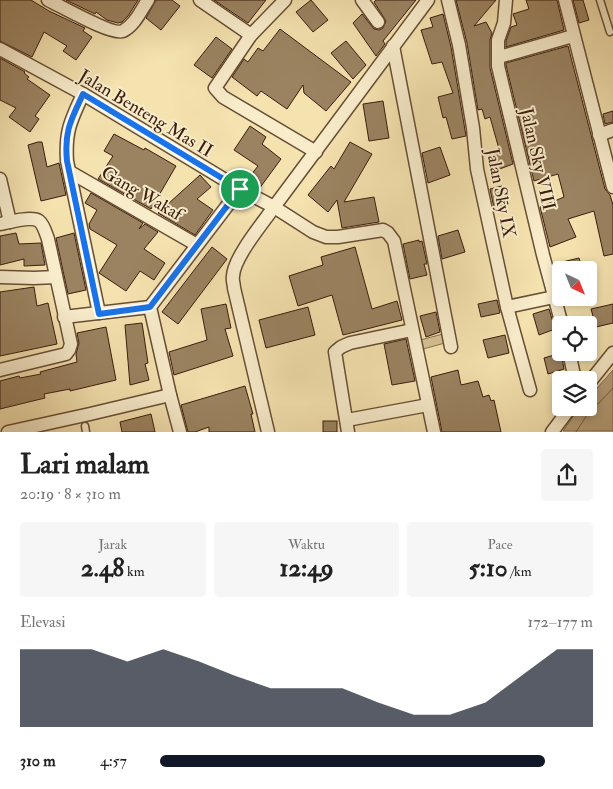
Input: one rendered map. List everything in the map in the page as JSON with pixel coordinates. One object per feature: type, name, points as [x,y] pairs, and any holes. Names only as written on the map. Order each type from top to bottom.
[{"type":"street","points":[[48,0],[100,26],[118,32],[123,31],[132,24],[148,0]]},
{"type":"street","points":[[200,0],[251,35]]},
{"type":"street","points":[[285,0],[251,35],[216,86],[216,91],[316,152]]},
{"type":"street","points":[[362,0],[378,22]]},
{"type":"street","points":[[268,432],[233,276],[238,262],[274,207],[428,0]]},
{"type":"street","name":"Jalan Sky IX","points":[[448,0],[459,45],[477,168],[507,307],[530,390]]},
{"type":"street","name":"Jalan Sky VIII","points":[[506,0],[504,23],[498,40],[498,66],[552,289]]},
{"type":"street","points":[[565,0],[613,187]]},
{"type":"street","points":[[499,57],[573,36]]},
{"type":"street","points":[[395,44],[451,347]]},
{"type":"street","name":"Jalan Benteng Mas II","points":[[0,49],[83,94],[313,232],[326,237],[383,230],[388,233],[394,241],[412,330]]},
{"type":"street","points":[[83,94],[68,126],[66,144],[99,314]]},
{"type":"street","points":[[599,135],[613,130]]},
{"type":"street","name":"Gang Wakaf","points":[[70,172],[197,245]]},
{"type":"street","points":[[0,179],[5,223],[32,218],[42,224],[48,239],[71,344],[66,354],[0,370]]},
{"type":"street","points":[[64,317],[150,307],[240,189]]},
{"type":"street","points":[[0,277],[56,277]]},
{"type":"street","points":[[507,307],[552,297]]},
{"type":"street","points":[[150,307],[180,432]]},
{"type":"street","points":[[428,405],[348,426],[335,352],[341,347],[350,344],[412,330],[434,432]]},
{"type":"street","points":[[597,373],[613,353]]},
{"type":"street","points":[[8,432],[170,395]]},
{"type":"street","points":[[552,432],[564,416]]},
{"type":"lane","points":[[600,0],[610,32]]},
{"type":"lane","points":[[395,44],[401,66]]},
{"type":"shaded area","points":[[443,334],[445,343],[423,349],[420,340]]},
{"type":"water","points":[[613,370],[613,431],[563,431],[573,416],[597,416],[597,388]]},
{"type":"building","points":[[0,0],[31,0],[85,28],[83,31],[92,37],[76,60],[63,51],[67,46],[44,32],[32,57],[0,41]]},
{"type":"building","points":[[66,0],[138,0],[128,16],[118,23],[107,20],[96,12],[95,14]]},
{"type":"building","points":[[156,0],[172,0],[180,6],[161,30],[146,18]]},
{"type":"building","points":[[214,0],[266,0],[248,23]]},
{"type":"building","points":[[311,0],[328,20],[313,32],[296,12]]},
{"type":"building","points":[[376,0],[416,0],[383,41],[385,44],[376,56],[353,23],[362,14],[374,29],[379,30],[383,28],[386,21],[374,2]]},
{"type":"building","points":[[456,0],[496,0],[474,26],[486,22],[492,33],[490,40],[490,68],[513,164],[497,170],[491,151],[499,149],[490,117],[485,119],[482,109],[478,110],[467,43]]},
{"type":"building","points":[[526,0],[557,0],[564,30],[506,47],[511,27],[517,25],[513,14],[529,9]]},
{"type":"building","points":[[573,0],[583,0],[589,20],[579,23]]},
{"type":"building","points":[[443,14],[451,47],[466,136],[452,139],[446,117],[443,118],[438,97],[453,93],[442,62],[432,64],[421,30],[433,27],[430,18]]},
{"type":"building","points":[[280,29],[351,82],[326,111],[304,93],[303,85],[287,109],[261,91],[257,96],[232,77],[244,59],[248,62],[258,48],[263,51]]},
{"type":"building","points":[[216,37],[232,49],[212,78],[194,65]]},
{"type":"building","points":[[346,41],[366,65],[353,79],[331,53]]},
{"type":"building","points":[[568,46],[605,189],[610,195],[613,205],[613,254],[604,256],[594,211],[568,219],[576,237],[550,247],[540,207],[564,197],[558,174],[534,181],[506,65],[506,63]]},
{"type":"building","points":[[0,58],[25,72],[29,77],[27,79],[50,95],[35,116],[39,119],[30,132],[9,117],[16,108],[0,100]]},
{"type":"building","points":[[383,101],[389,138],[369,141],[363,104]]},
{"type":"building","points":[[613,111],[613,122],[605,124],[603,114]]},
{"type":"building","points":[[250,126],[266,137],[262,144],[281,159],[259,189],[247,180],[258,166],[234,150]]},
{"type":"building","points":[[114,134],[144,150],[145,148],[176,166],[151,209],[98,179],[113,156],[104,151]]},
{"type":"building","points":[[42,142],[47,167],[59,163],[66,195],[41,201],[28,145]]},
{"type":"building","points":[[350,142],[372,154],[344,202],[374,197],[379,222],[342,228],[337,200],[328,212],[308,195],[331,166],[334,169]]},
{"type":"building","points":[[440,147],[450,175],[428,183],[422,153]]},
{"type":"building","points":[[200,175],[211,187],[197,199],[213,210],[195,235],[158,213]]},
{"type":"building","points":[[502,186],[508,204],[494,208],[490,189]]},
{"type":"building","points":[[91,193],[143,223],[139,229],[145,224],[158,232],[144,249],[165,263],[154,280],[140,271],[126,291],[99,273],[117,245],[90,229],[89,224],[97,210],[85,203]]},
{"type":"building","points":[[458,230],[465,252],[442,259],[438,236]]},
{"type":"building","points":[[16,233],[19,244],[41,243],[45,265],[24,266],[24,259],[0,265],[0,236]]},
{"type":"building","points":[[74,233],[86,290],[68,294],[56,238]]},
{"type":"building","points":[[419,240],[419,242],[422,241],[427,264],[424,264],[427,275],[410,279],[403,244]]},
{"type":"building","points":[[212,247],[227,259],[178,324],[162,312]]},
{"type":"building","points":[[355,247],[372,309],[397,301],[402,320],[343,335],[332,295],[298,306],[289,276],[323,265],[321,257]]},
{"type":"building","points":[[579,258],[580,261],[566,261]]},
{"type":"building","points":[[34,287],[37,306],[48,303],[57,344],[0,356],[0,292]]},
{"type":"building","points":[[497,300],[500,313],[481,317],[478,304]]},
{"type":"building","points":[[226,304],[231,328],[225,329],[233,356],[174,375],[169,352],[207,340],[201,309]]},
{"type":"building","points":[[613,304],[613,323],[597,327],[597,316],[593,316],[591,309]]},
{"type":"building","points":[[308,307],[315,335],[266,348],[259,320]]},
{"type":"building","points":[[549,309],[552,319],[552,330],[539,335],[533,314]]},
{"type":"building","points":[[436,312],[440,332],[426,337],[420,316]]},
{"type":"building","points":[[142,323],[148,363],[145,364],[149,380],[130,385],[125,325]]},
{"type":"building","points":[[106,327],[116,380],[70,391],[70,389],[44,394],[45,398],[0,409],[0,381],[19,376],[20,378],[41,374],[40,372],[77,362],[76,354],[79,343],[77,333]]},
{"type":"building","points":[[505,335],[509,353],[488,358],[483,340]]},
{"type":"building","points":[[406,339],[415,381],[392,385],[384,344]]},
{"type":"building","points":[[552,356],[552,361],[562,361],[564,369],[552,371],[548,374],[544,358]]},
{"type":"building","points":[[458,370],[461,385],[478,381],[483,397],[489,395],[491,401],[494,400],[501,432],[442,432],[431,377]]},
{"type":"building","points":[[245,386],[253,414],[251,414],[255,432],[209,432],[209,427],[195,432],[188,432],[181,405]]},
{"type":"building","points":[[151,414],[155,432],[122,432],[120,422]]},
{"type":"building","points":[[323,421],[337,421],[337,432],[323,432]]},
{"type":"route","points":[[83,94],[240,189],[150,307],[99,314],[67,161],[68,126],[83,94]]}]
